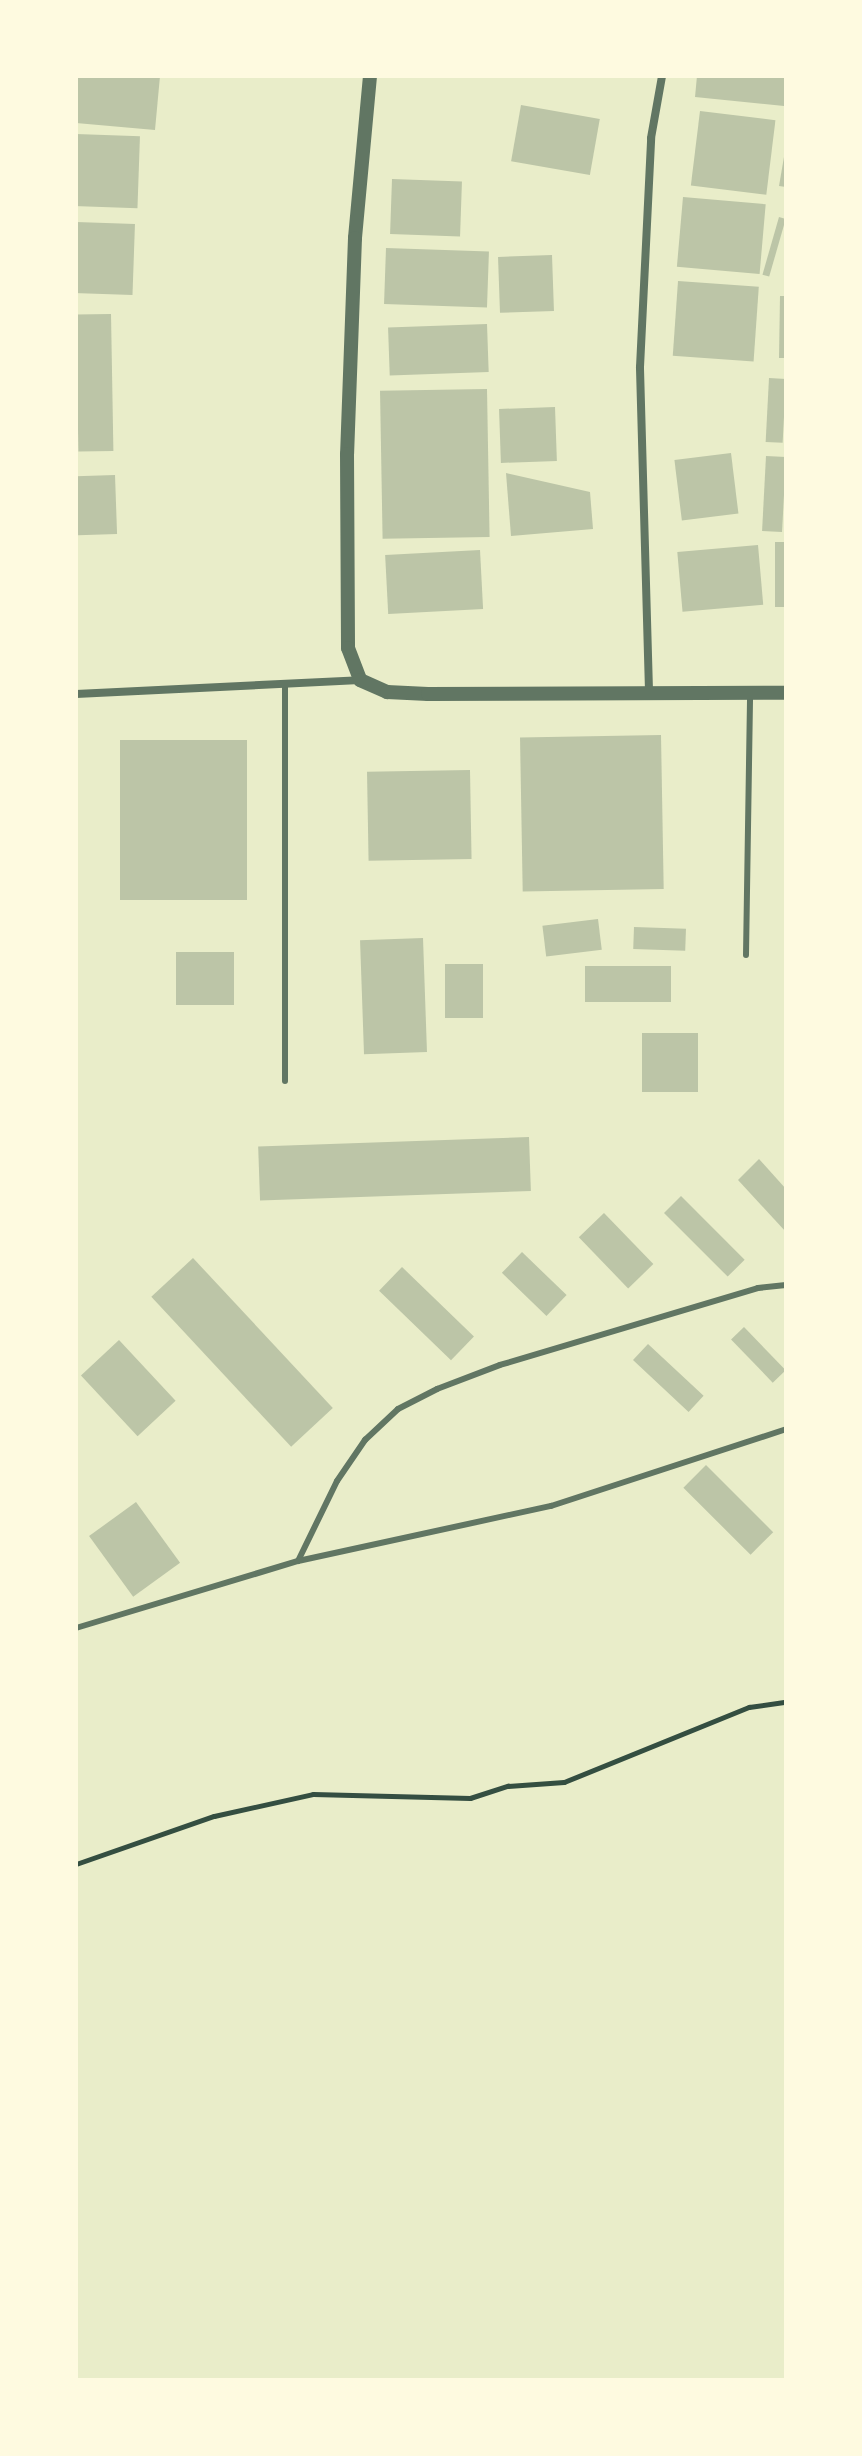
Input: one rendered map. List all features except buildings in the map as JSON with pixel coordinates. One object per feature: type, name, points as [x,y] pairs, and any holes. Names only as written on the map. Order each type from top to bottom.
[{"type":"street","points":[[360,680],[348,648],[347,454],[355,238],[370,76]]},
{"type":"street","points":[[649,691],[640,367],[651,138],[662,76]]},
{"type":"street","points":[[76,694],[360,680],[387,692],[401,693],[786,693]]},
{"type":"lane","points":[[285,685],[285,1081]]},
{"type":"lane","points":[[746,955],[750,692]]},
{"type":"lane","points":[[298,1561],[337,1481],[365,1440],[398,1409],[437,1389],[500,1365],[758,1288],[786,1285]]},
{"type":"lane","points":[[76,1628],[298,1561],[551,1506],[786,1429]]},
{"type":"path","points":[[76,1864],[214,1816],[313,1794],[470,1798],[508,1786],[564,1782],[749,1707],[786,1702]]}]
